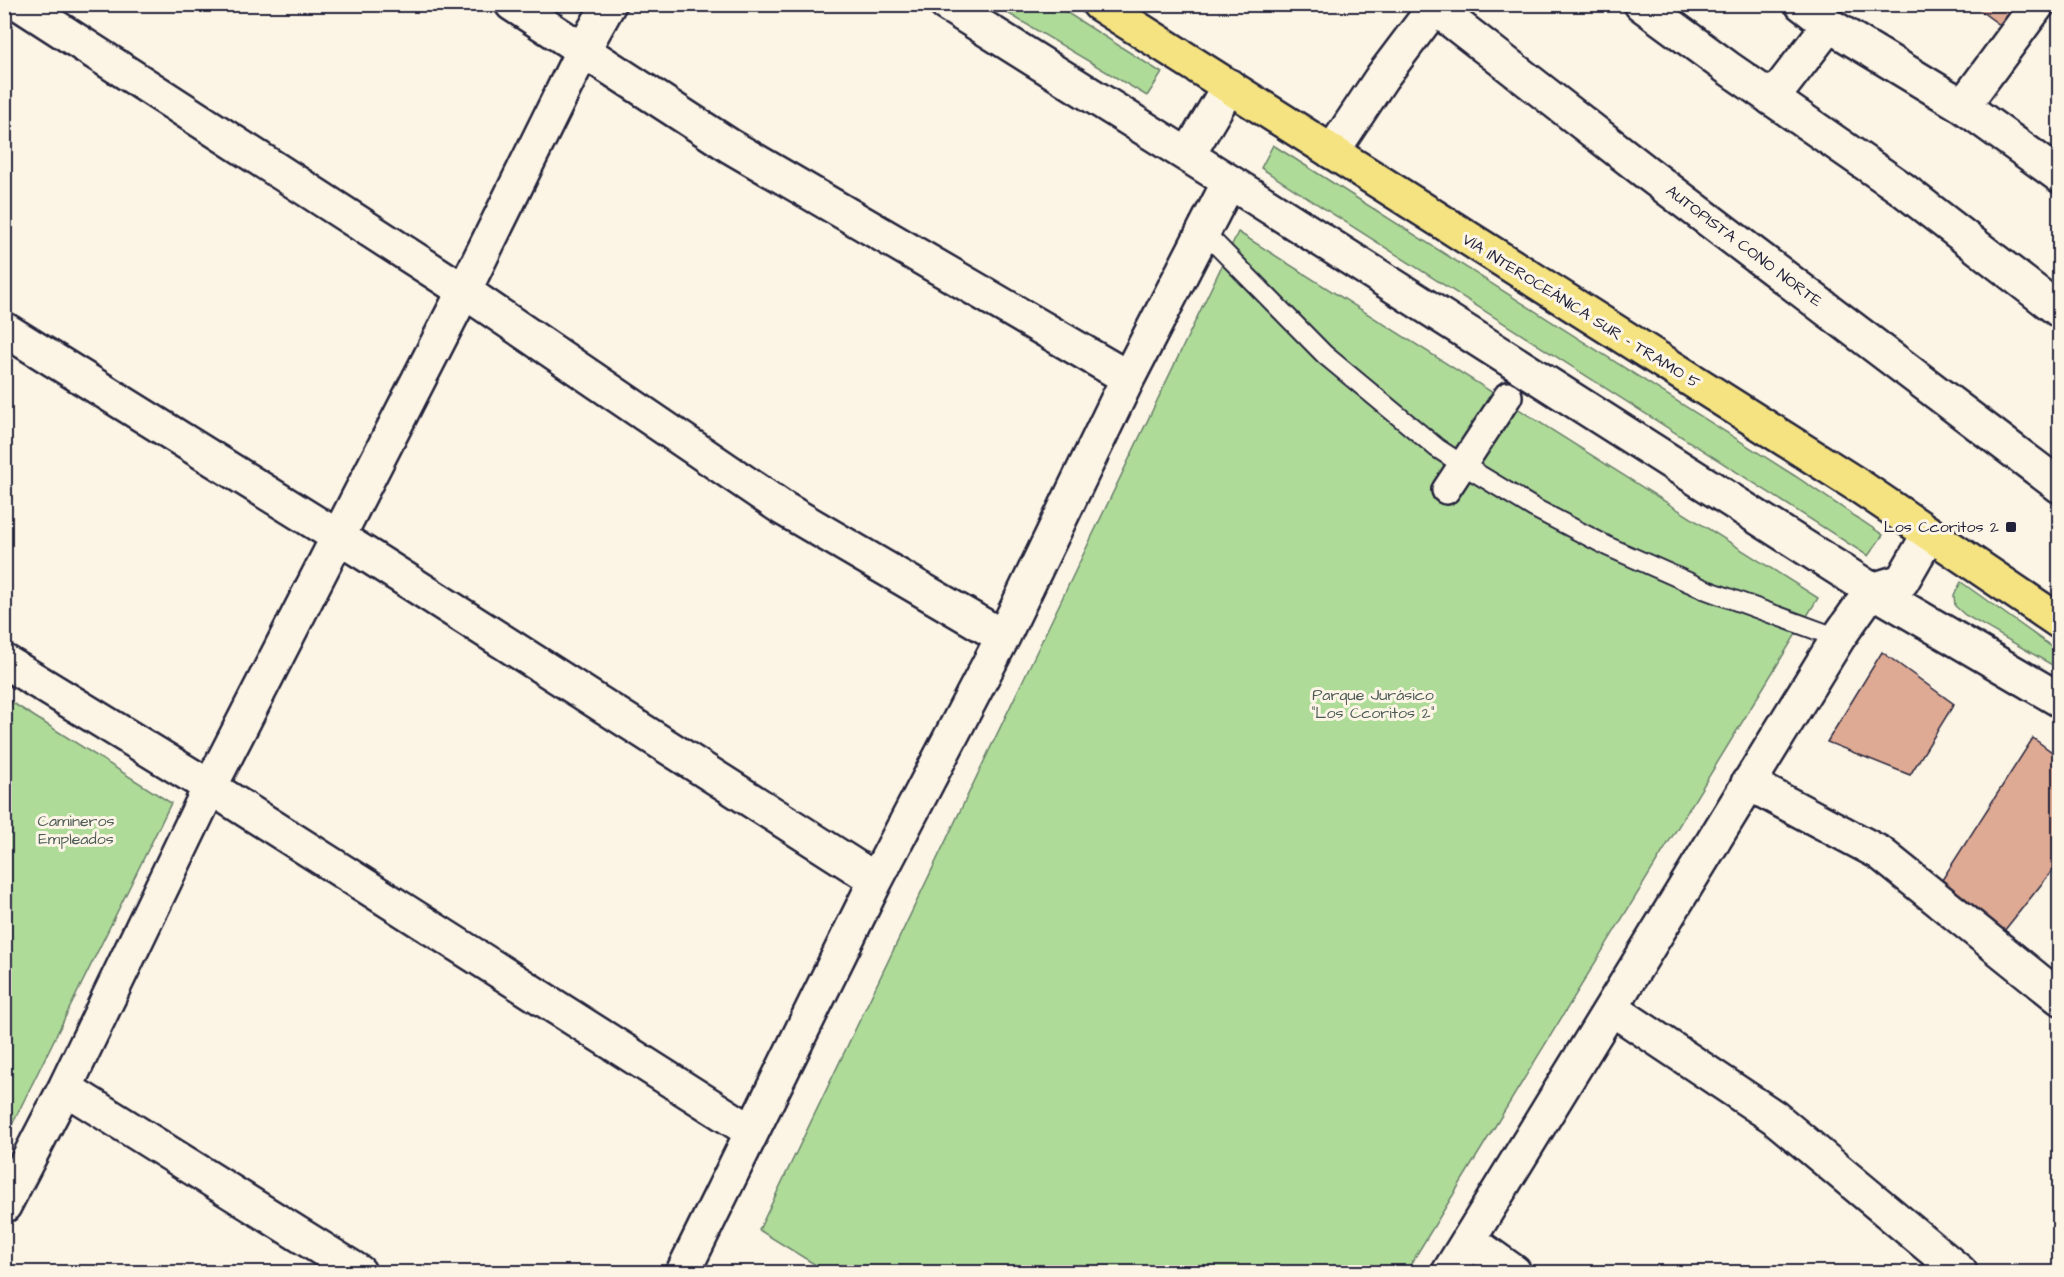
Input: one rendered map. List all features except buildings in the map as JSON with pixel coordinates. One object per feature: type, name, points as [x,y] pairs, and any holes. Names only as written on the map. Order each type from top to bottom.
[{"type":"highway","name":"VÍA INTEROCEÁNICA SUR - TRAMO 5","points":[[1099,4],[1862,488],[2060,622]]},
{"type":"street","points":[[20,4],[464,291],[784,509],[1003,637]]},
{"type":"street","points":[[512,4],[730,146],[1128,378]]},
{"type":"street","points":[[4,1206],[65,1088],[210,787],[464,291],[583,50],[609,4]]},
{"type":"street","points":[[946,4],[1188,155],[1872,590],[2060,700]]},
{"type":"street","points":[[1641,4],[1901,188],[2060,311]]},
{"type":"street","points":[[1802,4],[1828,25],[1963,106],[2060,177]]},
{"type":"street","points":[[1963,106],[2038,4]]},
{"type":"street","points":[[1332,152],[1382,77],[1434,6]]},
{"type":"street","name":"AUTOPISTA CONO NORTE","points":[[1434,6],[1647,172],[2060,486]]},
{"type":"street","points":[[1773,99],[1828,25]]},
{"type":"street","points":[[1188,155],[1229,86]]},
{"type":"street","points":[[683,1272],[876,880],[1003,637],[1128,378],[1229,182]]},
{"type":"street","points":[[4,329],[338,537],[876,880]]},
{"type":"street","points":[[1446,490],[1508,396]]},
{"type":"street","points":[[1449,1272],[1838,638],[1872,590],[1902,581],[1929,534]]},
{"type":"street","points":[[4,661],[210,787],[752,1132]]},
{"type":"street","points":[[1748,783],[1880,853],[2060,998]]},
{"type":"street","points":[[1611,1008],[1774,1117],[1960,1272]]},
{"type":"street","points":[[65,1088],[359,1272]]},
{"type":"street","points":[[1469,1240],[1514,1272]]},
{"type":"lane","points":[[1204,232],[1325,355],[1437,448],[1463,465],[1534,508],[1609,547],[1704,589],[1838,638]]},
{"type":"green space","points":[[994,5],[1055,5],[1162,73],[1147,96]]},
{"type":"green space","points":[[1273,145],[1795,476],[1883,535],[1868,556],[1261,168]]},
{"type":"green space","name":"Parque Jurásico \"Los Ccoritos 2\"","points":[[1238,232],[1818,598],[1406,1272],[827,1272],[759,1230]]},
{"type":"green space","points":[[1961,582],[2059,652],[2059,669],[1965,615],[1955,606],[1954,595]]},
{"type":"green space","name":"Camineros Empleados","points":[[5,698],[171,803],[5,1139]]},
{"type":"place","name":"Los Ccoritos 2","points":[[2011,527]]}]
